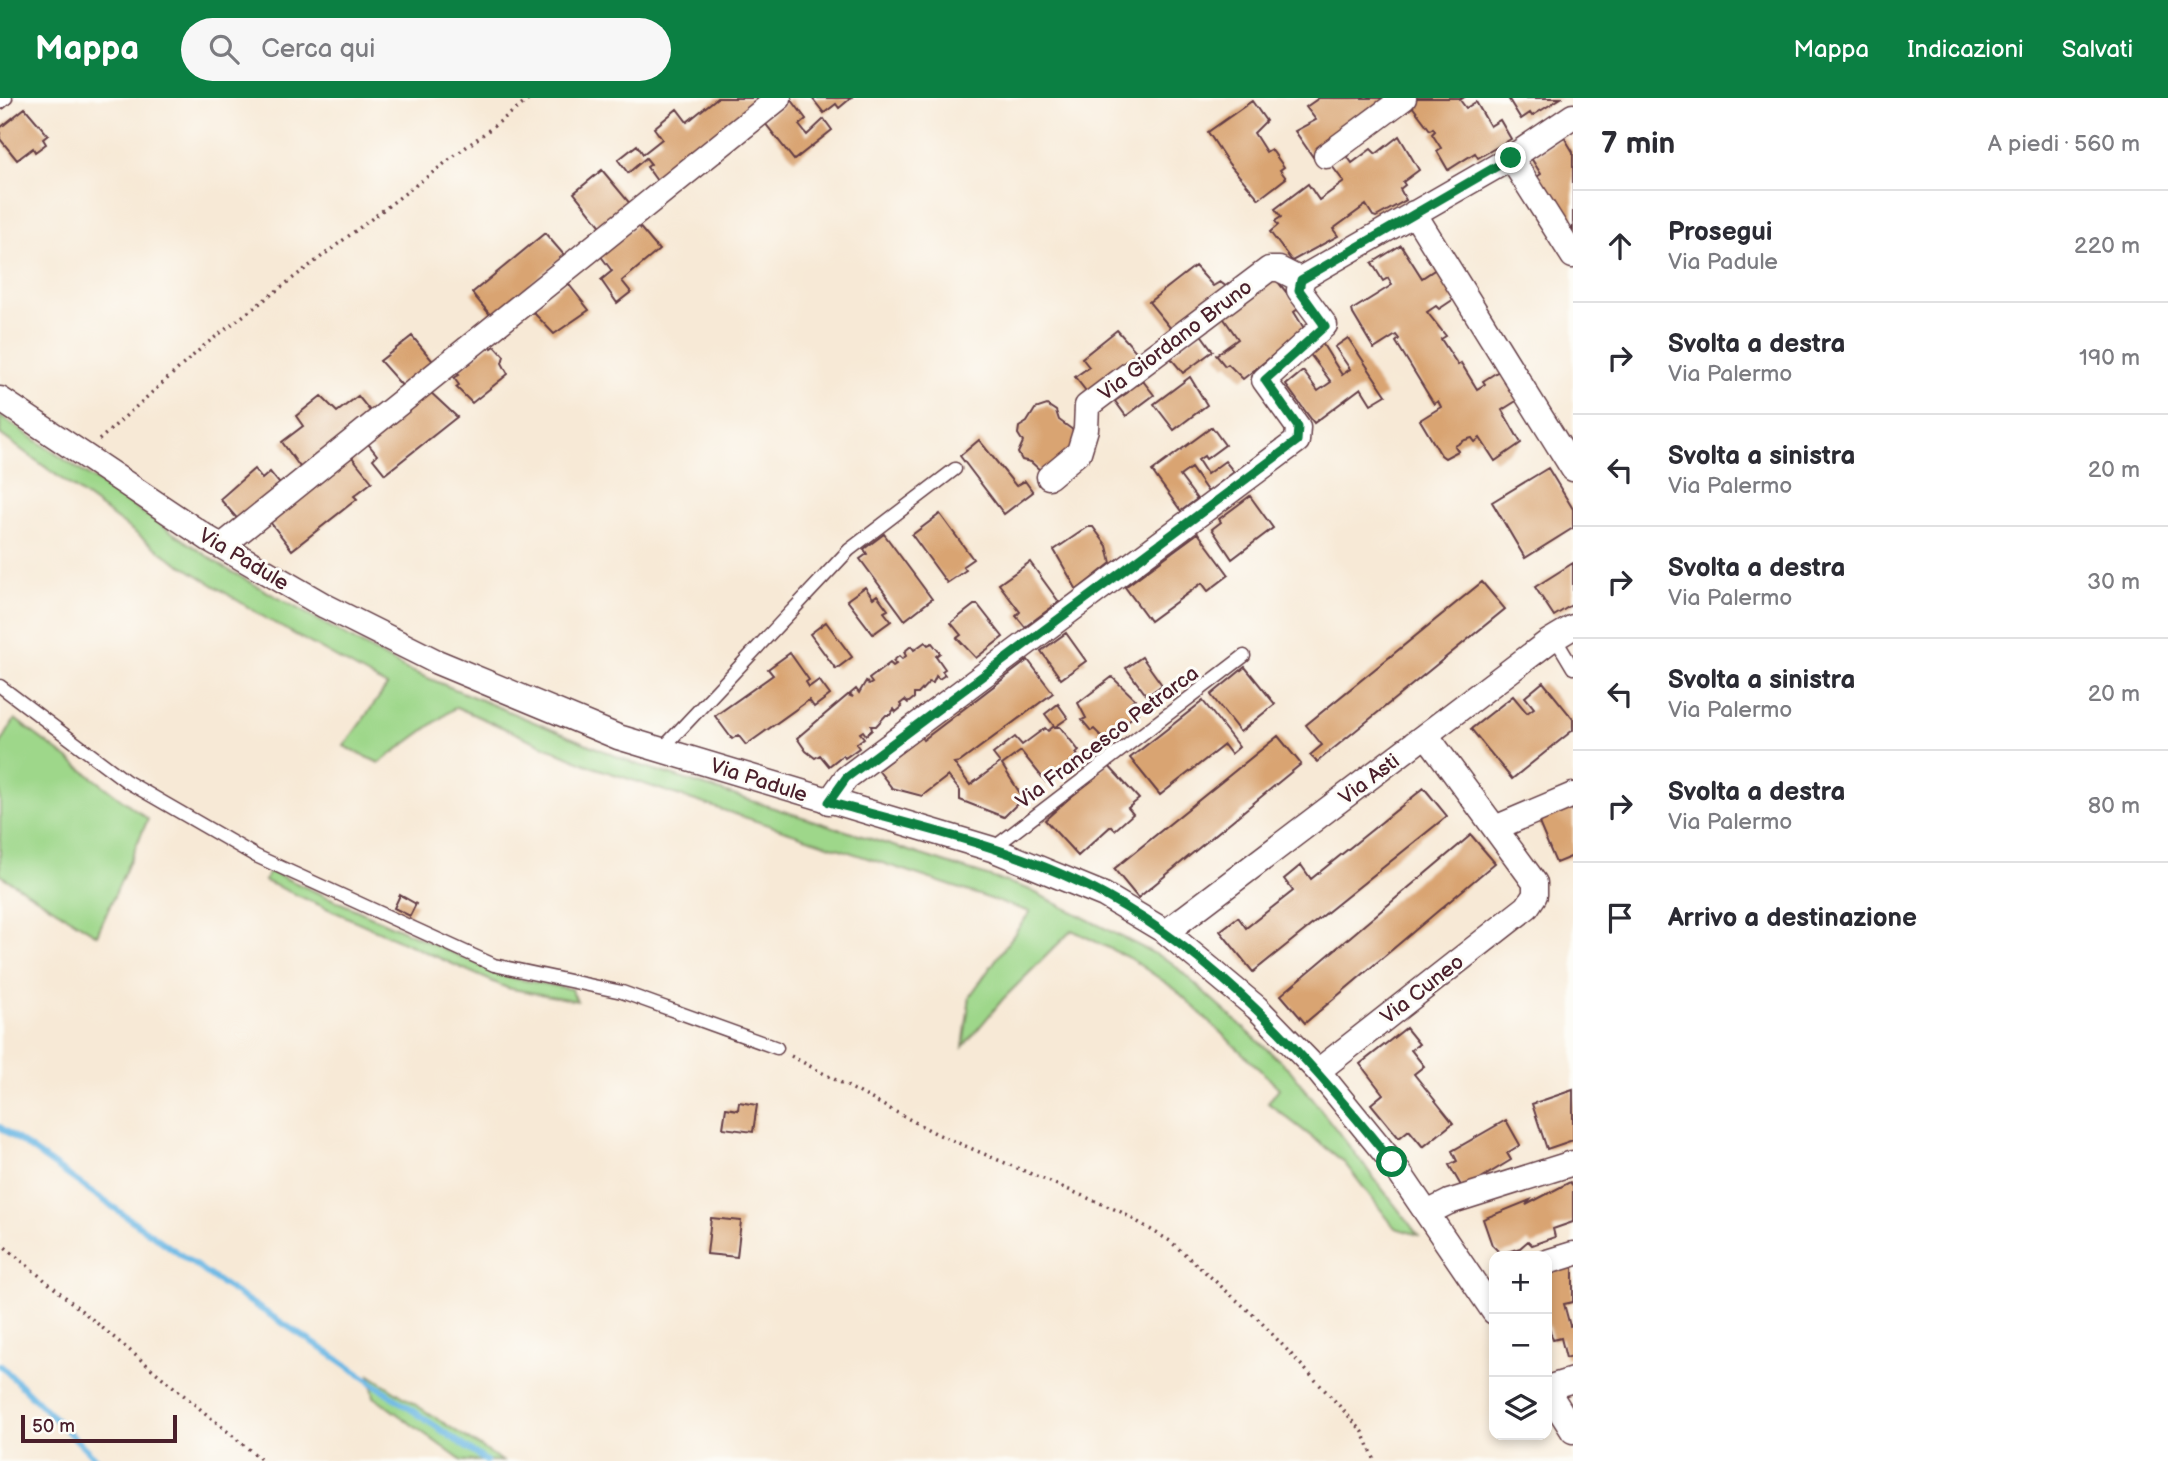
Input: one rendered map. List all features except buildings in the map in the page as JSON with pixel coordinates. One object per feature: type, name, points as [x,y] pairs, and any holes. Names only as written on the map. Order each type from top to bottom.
[{"type":"street","points":[[222,546],[779,98]]},
{"type":"street","points":[[1326,156],[1404,98]]},
{"type":"street","points":[[829,802],[846,778],[1297,441],[1298,427],[1265,380],[1325,326],[1299,290],[1301,280],[1511,158],[1573,116]]},
{"type":"street","points":[[1511,158],[1573,256]]},
{"type":"street","points":[[1413,213],[1573,469]]},
{"type":"street","name":"Via Giordano Bruno","points":[[1049,477],[1079,452],[1086,429],[1087,406],[1269,269],[1279,269],[1301,280]]},
{"type":"street","name":"Via Padule","points":[[0,399],[222,546],[325,606],[437,662],[618,737],[992,849],[1104,895],[1166,932],[1257,1008],[1318,1071],[1392,1162],[1427,1213],[1486,1283]]},
{"type":"street","name":"Via Asti","points":[[1166,932],[1564,633]]},
{"type":"street","points":[[1427,736],[1495,828],[1573,795]]},
{"type":"street","name":"Via Cuneo","points":[[1318,1071],[1527,907],[1535,895],[1535,883],[1495,828]]},
{"type":"street","points":[[1427,1213],[1449,1202],[1573,1163]]},
{"type":"street","points":[[1552,1260],[1573,1254]]},
{"type":"street","points":[[1552,1387],[1573,1380]]},
{"type":"street","points":[[1552,1397],[1573,1430]]},
{"type":"lane","points":[[0,103],[6,98]]},
{"type":"lane","points":[[662,749],[849,550],[955,469]]},
{"type":"lane","points":[[1564,633],[1573,668]]},
{"type":"lane","name":"Via Francesco Petrarca","points":[[992,849],[1244,656]]},
{"type":"lane","points":[[0,687],[126,781],[256,856],[494,965],[622,992],[777,1048]]},
{"type":"path","points":[[82,455],[206,344],[531,98]]},
{"type":"path","points":[[777,1048],[937,1134],[1121,1212],[1170,1241],[1258,1319],[1334,1400],[1363,1432],[1375,1461]]},
{"type":"path","points":[[0,1242],[263,1461]]},
{"type":"green space","points":[[0,416],[225,568],[406,669],[633,763],[1028,889],[1171,962],[1290,1070],[1418,1235],[1395,1228],[1343,1161],[1268,1103],[1279,1088],[1175,989],[1131,959],[1072,930],[1003,999],[963,1047],[970,996],[1030,912],[590,766],[456,707],[379,763],[344,746],[387,686],[267,619],[167,556],[0,434]]},
{"type":"green space","points":[[15,719],[148,819],[97,935],[0,875],[0,745]]},
{"type":"green space","points":[[269,871],[507,977],[571,989],[577,1001],[507,988],[265,881]]},
{"type":"green space","points":[[370,1375],[502,1461],[462,1461],[374,1397]]},
{"type":"waterway","points":[[0,1127],[219,1282],[332,1355],[486,1461]]},
{"type":"waterway","points":[[0,1365],[98,1461]]},
{"type":"route","points":[[1392,1162],[1301,1052],[1257,1008],[1166,932],[1104,895],[1052,871],[992,849],[829,802],[846,778],[1297,441],[1298,427],[1265,377],[1325,326],[1324,320],[1299,290],[1301,280],[1511,158]]}]
